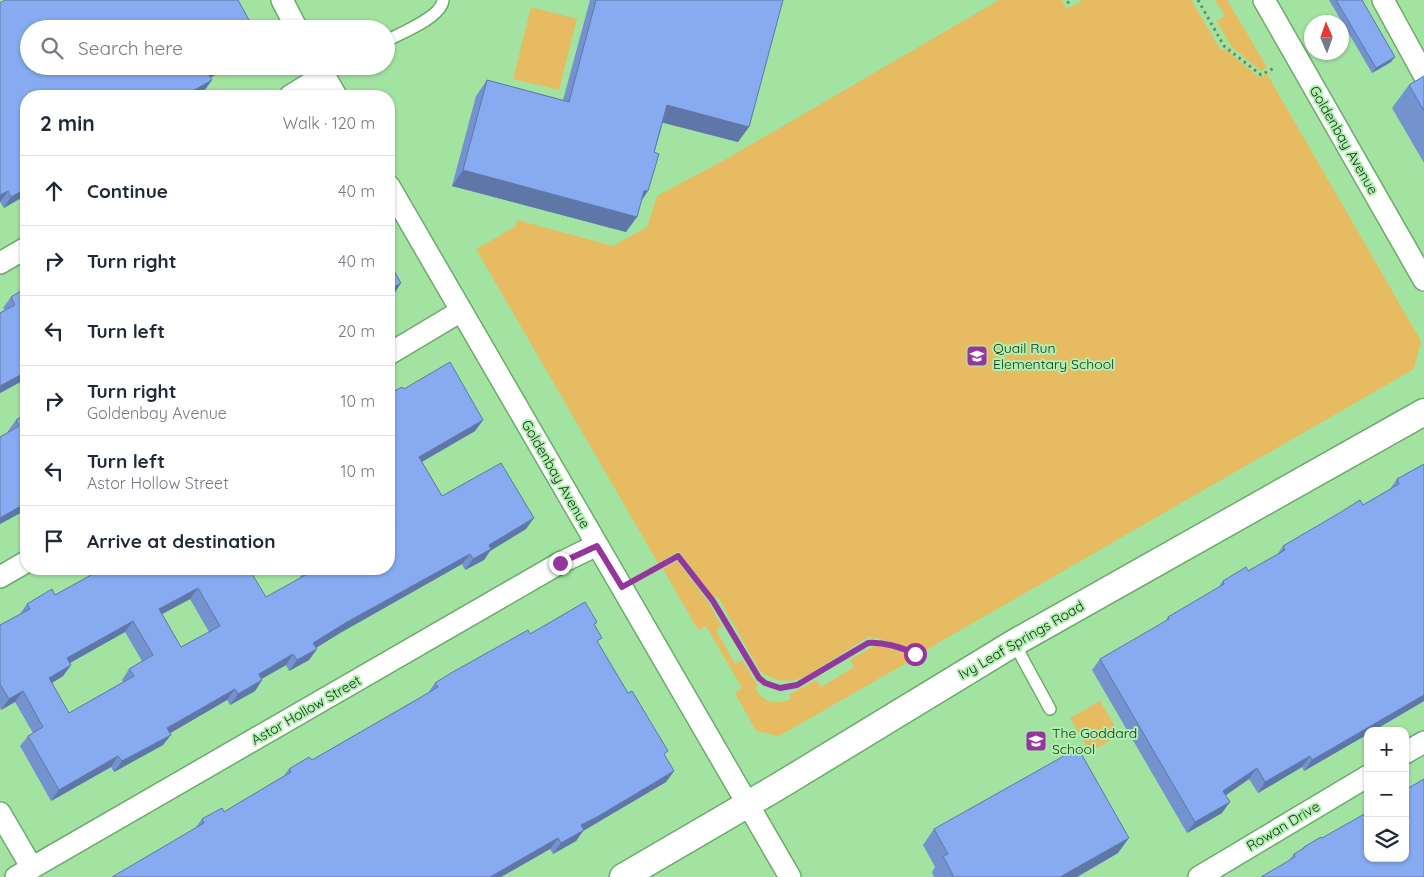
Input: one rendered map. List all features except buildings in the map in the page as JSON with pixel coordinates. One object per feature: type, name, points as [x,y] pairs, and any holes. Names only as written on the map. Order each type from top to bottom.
[{"type":"street","points":[[282,0],[292,20]]},
{"type":"street","name":"Goldenbay Avenue","points":[[1264,0],[1424,280]]},
{"type":"street","points":[[1383,0],[1424,75]]},
{"type":"street","points":[[298,90],[320,75]]},
{"type":"street","points":[[330,75],[334,90]]},
{"type":"street","name":"Goldenbay Avenue","points":[[395,196],[790,877]]},
{"type":"street","points":[[0,263],[20,251]]},
{"type":"street","points":[[395,350],[461,310]]},
{"type":"street","name":"Ivy Leaf Springs Road","points":[[623,877],[748,804],[1014,643],[1424,412]]},
{"type":"street","name":"Astor Hollow Street","points":[[24,872],[560,563],[597,546]]},
{"type":"street","points":[[0,578],[20,566]]},
{"type":"street","points":[[1409,751],[1424,742]]},
{"type":"street","name":"Rowan Drive","points":[[1199,877],[1364,778]]},
{"type":"street","points":[[0,813],[24,872]]},
{"type":"lane","points":[[395,36],[435,15],[443,5],[443,0]]},
{"type":"lane","points":[[1014,643],[1050,709]]},
{"type":"path","points":[[1067,3],[1072,0]]},
{"type":"path","points":[[1198,0],[1224,46],[1261,75],[1296,56]]},
{"type":"path","points":[[622,587],[678,556],[713,601],[759,678],[772,686],[780,688],[797,685],[868,643],[876,642],[909,650],[915,654],[922,664]]},
{"type":"shaded area","name":"Quail Run Elementary School","points":[[999,0],[1062,0],[1067,9],[1083,0],[1191,0],[1221,50],[1225,49],[1260,78],[1267,74],[1421,341],[1414,369],[919,654],[910,647],[877,638],[872,639],[870,636],[804,677],[787,681],[776,679],[760,671],[718,597],[714,598],[679,551],[658,563],[476,249],[516,226],[517,220],[613,246],[647,227],[657,196],[728,158]]},
{"type":"shaded area","points":[[1215,0],[1227,0],[1267,67],[1261,71],[1232,47],[1216,21],[1225,16]]},
{"type":"shaded area","points":[[531,7],[577,19],[559,90],[513,79]]},
{"type":"shaded area","points":[[677,561],[707,600],[722,627],[716,630],[735,664],[742,660],[758,686],[755,688],[758,693],[766,700],[781,702],[791,698],[789,695],[816,680],[821,687],[854,667],[850,660],[876,645],[910,654],[915,658],[779,736],[756,731],[735,693],[742,688],[706,626],[698,630],[663,569]]},
{"type":"shaded area","points":[[1100,701],[1120,735],[1090,752],[1070,718]]},
{"type":"place","name":"Quail Run Elementary School","points":[[977,356]]},
{"type":"place","name":"The Goddard School","points":[[1036,741]]},
{"type":"route","points":[[560,563],[597,546],[622,587],[678,556],[713,601],[759,678],[772,686],[780,688],[797,685],[868,643],[876,642],[909,650],[915,654]]}]
